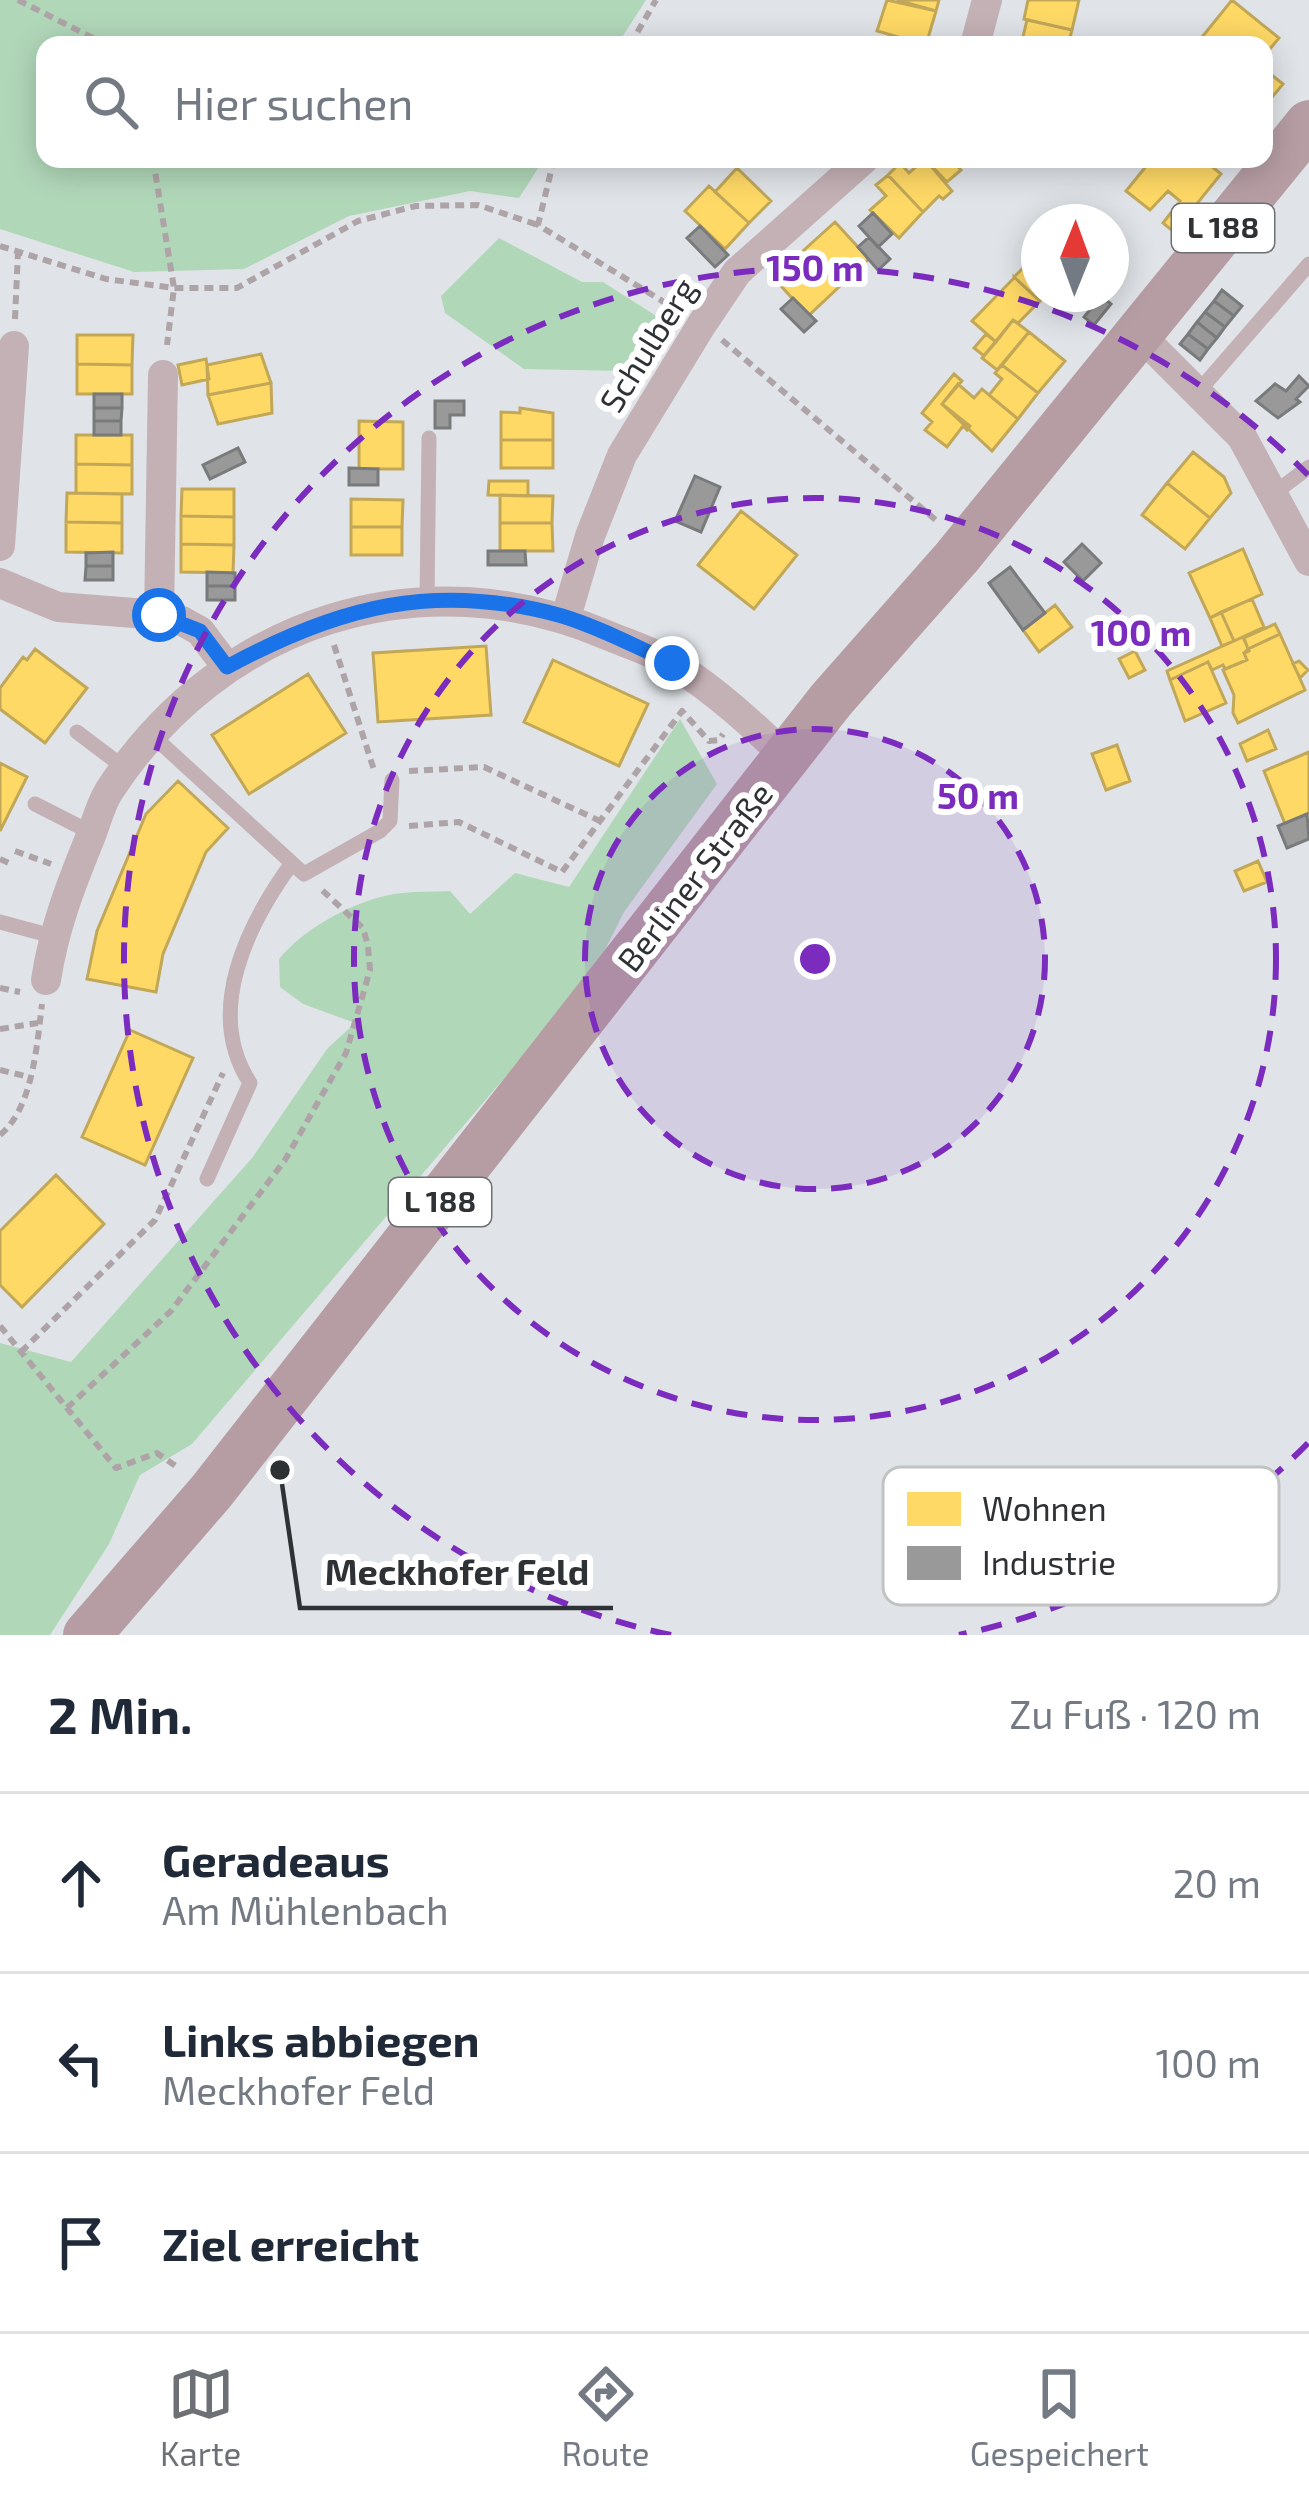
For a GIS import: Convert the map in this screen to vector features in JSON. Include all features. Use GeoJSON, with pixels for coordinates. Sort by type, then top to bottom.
{"type":"FeatureCollection","features":[{"type":"Feature","properties":{"kind":"main road","name":"Berliner Straße"},"geometry":{"type":"LineString","coordinates":[[87,1635],[211,1492],[831,700],[966,545],[1309,124]]}},
{"type":"Feature","properties":{"kind":"street"},"geometry":{"type":"LineString","coordinates":[[977,36],[987,0]]}},
{"type":"Feature","properties":{"kind":"street","name":"Schulberg"},"geometry":{"type":"LineString","coordinates":[[566,617],[590,536],[622,455],[702,324],[737,272],[854,168]]}},
{"type":"Feature","properties":{"kind":"street"},"geometry":{"type":"LineString","coordinates":[[1138,333],[1242,437],[1309,561]]}},
{"type":"Feature","properties":{"kind":"street"},"geometry":{"type":"LineString","coordinates":[[0,546],[14,346]]}},
{"type":"Feature","properties":{"kind":"street"},"geometry":{"type":"LineString","coordinates":[[159,615],[163,375]]}},
{"type":"Feature","properties":{"kind":"street"},"geometry":{"type":"LineString","coordinates":[[0,583],[58,608],[159,615],[200,631],[227,667]]}},
{"type":"Feature","properties":{"kind":"street"},"geometry":{"type":"LineString","coordinates":[[46,980],[52,936],[107,795],[126,770],[171,714],[227,667],[325,619],[428,598],[510,604],[566,617],[672,663],[740,712],[787,758]]}},
{"type":"Feature","properties":{"kind":"lane"},"geometry":{"type":"LineString","coordinates":[[1198,392],[1309,264]]}},
{"type":"Feature","properties":{"kind":"lane"},"geometry":{"type":"LineString","coordinates":[[428,598],[429,438]]}},
{"type":"Feature","properties":{"kind":"lane"},"geometry":{"type":"LineString","coordinates":[[1273,494],[1309,467]]}},
{"type":"Feature","properties":{"kind":"lane"},"geometry":{"type":"LineString","coordinates":[[77,732],[126,770]]}},
{"type":"Feature","properties":{"kind":"lane"},"geometry":{"type":"LineString","coordinates":[[153,736],[298,868]]}},
{"type":"Feature","properties":{"kind":"lane"},"geometry":{"type":"LineString","coordinates":[[207,1179],[250,1083],[236,1061],[227,1020],[245,944],[272,891],[298,868],[380,831],[390,821],[388,775]]}},
{"type":"Feature","properties":{"kind":"lane"},"geometry":{"type":"LineString","coordinates":[[34,804],[92,833]]}},
{"type":"Feature","properties":{"kind":"lane"},"geometry":{"type":"LineString","coordinates":[[0,922],[52,936]]}},
{"type":"Feature","properties":{"kind":"path"},"geometry":{"type":"LineString","coordinates":[[18,0],[88,36]]}},
{"type":"Feature","properties":{"kind":"path"},"geometry":{"type":"LineString","coordinates":[[635,36],[656,0]]}},
{"type":"Feature","properties":{"kind":"path"},"geometry":{"type":"LineString","coordinates":[[154,168],[174,288],[163,375]]}},
{"type":"Feature","properties":{"kind":"path"},"geometry":{"type":"LineString","coordinates":[[538,225],[552,168]]}},
{"type":"Feature","properties":{"kind":"path"},"geometry":{"type":"LineString","coordinates":[[0,246],[106,279],[174,288],[237,288],[358,221],[416,206],[478,205],[538,225],[702,324],[966,545]]}},
{"type":"Feature","properties":{"kind":"path"},"geometry":{"type":"LineString","coordinates":[[14,346],[18,251]]}},
{"type":"Feature","properties":{"kind":"path"},"geometry":{"type":"LineString","coordinates":[[325,619],[388,775],[484,767],[600,821]]}},
{"type":"Feature","properties":{"kind":"path"},"geometry":{"type":"LineString","coordinates":[[390,821],[404,826],[459,822],[562,872],[682,710],[701,735],[714,742],[740,712]]}},
{"type":"Feature","properties":{"kind":"path"},"geometry":{"type":"LineString","coordinates":[[0,859],[9,863]]}},
{"type":"Feature","properties":{"kind":"path"},"geometry":{"type":"LineString","coordinates":[[68,1408],[171,1311],[285,1160],[346,1053],[370,970],[368,946],[363,928],[298,868]]}},
{"type":"Feature","properties":{"kind":"path"},"geometry":{"type":"LineString","coordinates":[[0,1135],[12,1125],[28,1077],[46,980]]}},
{"type":"Feature","properties":{"kind":"path"},"geometry":{"type":"LineString","coordinates":[[0,1029],[40,1023]]}},
{"type":"Feature","properties":{"kind":"path"},"geometry":{"type":"LineString","coordinates":[[21,1352],[155,1220],[224,1071],[236,1061]]}},
{"type":"Feature","properties":{"kind":"path"},"geometry":{"type":"LineString","coordinates":[[0,1070],[28,1077]]}},
{"type":"Feature","properties":{"kind":"path"},"geometry":{"type":"LineString","coordinates":[[0,1118],[12,1125]]}},
{"type":"Feature","properties":{"kind":"path"},"geometry":{"type":"LineString","coordinates":[[0,1326],[116,1468],[157,1453],[211,1492]]}},
{"type":"Feature","properties":{"kind":"green space"},"geometry":{"type":"Polygon","coordinates":[[[0,0],[646,0],[623,36],[36,36],[36,168],[538,168],[519,198],[470,191],[349,216],[244,269],[134,272],[0,229],[0,0]]]}},
{"type":"Feature","properties":{"kind":"green space"},"geometry":{"type":"Polygon","coordinates":[[[499,238],[582,282],[603,282],[661,319],[622,371],[524,369],[445,313],[441,296],[499,238]]]}},
{"type":"Feature","properties":{"kind":"green space"},"geometry":{"type":"Polygon","coordinates":[[[680,719],[717,784],[624,912],[593,974],[192,1444],[140,1475],[109,1544],[50,1635],[0,1635],[0,1343],[71,1362],[252,1158],[327,1049],[355,1023],[303,1004],[280,987],[279,959],[318,925],[351,907],[386,896],[450,891],[470,914],[515,873],[569,887],[680,719]]]}},
{"type":"Feature","properties":{"kind":"building: Wohnen"},"geometry":{"type":"Polygon","coordinates":[[[887,0],[936,11],[929,36],[877,31],[887,0]]]}},
{"type":"Feature","properties":{"kind":"building: Wohnen"},"geometry":{"type":"Polygon","coordinates":[[[897,0],[939,0],[936,11],[897,0]]]}},
{"type":"Feature","properties":{"kind":"building: Wohnen"},"geometry":{"type":"Polygon","coordinates":[[[1028,0],[1079,0],[1072,30],[1024,19],[1028,0]]]}},
{"type":"Feature","properties":{"kind":"building: Wohnen"},"geometry":{"type":"Polygon","coordinates":[[[1232,0],[1279,38],[1273,45],[1273,36],[1203,36],[1232,0]]]}},
{"type":"Feature","properties":{"kind":"building: Wohnen"},"geometry":{"type":"Polygon","coordinates":[[[1027,20],[1072,30],[1070,36],[1023,36],[1027,20]]]}},
{"type":"Feature","properties":{"kind":"building: Wohnen"},"geometry":{"type":"Polygon","coordinates":[[[1273,76],[1283,84],[1273,96],[1273,76]]]}},
{"type":"Feature","properties":{"kind":"building: Wohnen"},"geometry":{"type":"Polygon","coordinates":[[[737,168],[771,201],[749,223],[715,192],[737,168]]]}},
{"type":"Feature","properties":{"kind":"building: Wohnen"},"geometry":{"type":"Polygon","coordinates":[[[895,168],[909,173],[915,168],[933,168],[952,191],[923,212],[888,175],[895,168]]]}},
{"type":"Feature","properties":{"kind":"building: Wohnen"},"geometry":{"type":"Polygon","coordinates":[[[934,168],[959,168],[947,182],[934,168]]]}},
{"type":"Feature","properties":{"kind":"building: Wohnen"},"geometry":{"type":"Polygon","coordinates":[[[1145,168],[1214,168],[1221,174],[1174,232],[1163,223],[1180,201],[1168,191],[1150,210],[1126,191],[1145,168]]]}},
{"type":"Feature","properties":{"kind":"building: Wohnen"},"geometry":{"type":"Polygon","coordinates":[[[888,175],[923,212],[899,238],[870,210],[886,196],[876,185],[888,175]]]}},
{"type":"Feature","properties":{"kind":"building: Wohnen"},"geometry":{"type":"Polygon","coordinates":[[[709,186],[749,223],[725,249],[685,211],[709,186]]]}},
{"type":"Feature","properties":{"kind":"building: Wohnen"},"geometry":{"type":"Polygon","coordinates":[[[835,222],[869,259],[839,287],[804,250],[835,222]]]}},
{"type":"Feature","properties":{"kind":"building: Wohnen"},"geometry":{"type":"Polygon","coordinates":[[[804,250],[839,287],[808,316],[774,278],[804,250]]]}},
{"type":"Feature","properties":{"kind":"building: Wohnen"},"geometry":{"type":"Polygon","coordinates":[[[1014,277],[1021,283],[1021,312],[1029,312],[1018,323],[1013,320],[996,342],[972,321],[1014,277]]]}},
{"type":"Feature","properties":{"kind":"building: Wohnen"},"geometry":{"type":"Polygon","coordinates":[[[1013,320],[1029,332],[997,370],[982,358],[1013,320]]]}},
{"type":"Feature","properties":{"kind":"building: Wohnen"},"geometry":{"type":"Polygon","coordinates":[[[1029,332],[1065,361],[1038,393],[1002,365],[1029,332]]]}},
{"type":"Feature","properties":{"kind":"building: Wohnen"},"geometry":{"type":"Polygon","coordinates":[[[986,334],[996,342],[984,356],[974,348],[986,334]]]}},
{"type":"Feature","properties":{"kind":"building: Wohnen"},"geometry":{"type":"Polygon","coordinates":[[[77,335],[133,335],[132,365],[77,364],[77,335]]]}},
{"type":"Feature","properties":{"kind":"building: Wohnen"},"geometry":{"type":"Polygon","coordinates":[[[261,354],[271,383],[208,395],[207,365],[261,354]]]}},
{"type":"Feature","properties":{"kind":"building: Wohnen"},"geometry":{"type":"Polygon","coordinates":[[[206,359],[209,379],[182,385],[178,365],[206,359]]]}},
{"type":"Feature","properties":{"kind":"building: Wohnen"},"geometry":{"type":"Polygon","coordinates":[[[77,364],[132,365],[132,394],[77,394],[77,364]]]}},
{"type":"Feature","properties":{"kind":"building: Wohnen"},"geometry":{"type":"Polygon","coordinates":[[[1002,365],[1038,393],[1018,419],[989,395],[1002,379],[995,373],[1002,365]]]}},
{"type":"Feature","properties":{"kind":"building: Wohnen"},"geometry":{"type":"Polygon","coordinates":[[[954,374],[962,381],[942,404],[970,426],[967,430],[963,426],[947,447],[925,430],[932,422],[922,413],[954,374]]]}},
{"type":"Feature","properties":{"kind":"building: Wohnen"},"geometry":{"type":"Polygon","coordinates":[[[271,383],[272,413],[218,424],[208,395],[271,383]]]}},
{"type":"Feature","properties":{"kind":"building: Wohnen"},"geometry":{"type":"Polygon","coordinates":[[[958,384],[974,398],[982,389],[1018,419],[992,451],[942,404],[958,384]]]}},
{"type":"Feature","properties":{"kind":"building: Wohnen"},"geometry":{"type":"Polygon","coordinates":[[[520,408],[553,413],[553,440],[501,440],[501,412],[520,413],[520,408]]]}},
{"type":"Feature","properties":{"kind":"building: Wohnen"},"geometry":{"type":"Polygon","coordinates":[[[359,421],[403,422],[403,469],[359,469],[359,421]]]}},
{"type":"Feature","properties":{"kind":"building: Wohnen"},"geometry":{"type":"Polygon","coordinates":[[[76,435],[132,435],[132,465],[76,464],[76,435]]]}},
{"type":"Feature","properties":{"kind":"building: Wohnen"},"geometry":{"type":"Polygon","coordinates":[[[501,440],[553,440],[553,468],[501,468],[501,440]]]}},
{"type":"Feature","properties":{"kind":"building: Wohnen"},"geometry":{"type":"Polygon","coordinates":[[[1193,452],[1224,477],[1231,493],[1210,518],[1167,483],[1193,452]]]}},
{"type":"Feature","properties":{"kind":"building: Wohnen"},"geometry":{"type":"Polygon","coordinates":[[[76,464],[132,465],[132,494],[76,493],[76,464]]]}},
{"type":"Feature","properties":{"kind":"building: Wohnen"},"geometry":{"type":"Polygon","coordinates":[[[489,481],[528,481],[528,496],[488,495],[489,481]]]}},
{"type":"Feature","properties":{"kind":"building: Wohnen"},"geometry":{"type":"Polygon","coordinates":[[[1167,483],[1210,518],[1185,549],[1142,515],[1167,483]]]}},
{"type":"Feature","properties":{"kind":"building: Wohnen"},"geometry":{"type":"Polygon","coordinates":[[[182,489],[234,489],[234,517],[181,516],[182,489]]]}},
{"type":"Feature","properties":{"kind":"building: Wohnen"},"geometry":{"type":"Polygon","coordinates":[[[67,493],[122,494],[122,523],[66,522],[67,493]]]}},
{"type":"Feature","properties":{"kind":"building: Wohnen"},"geometry":{"type":"Polygon","coordinates":[[[500,495],[553,496],[552,523],[500,523],[500,495]]]}},
{"type":"Feature","properties":{"kind":"building: Wohnen"},"geometry":{"type":"Polygon","coordinates":[[[351,499],[403,500],[402,527],[351,527],[351,499]]]}},
{"type":"Feature","properties":{"kind":"building: Wohnen"},"geometry":{"type":"Polygon","coordinates":[[[741,511],[797,555],[754,609],[698,565],[741,511]]]}},
{"type":"Feature","properties":{"kind":"building: Wohnen"},"geometry":{"type":"Polygon","coordinates":[[[181,516],[234,517],[234,545],[181,544],[181,516]]]}},
{"type":"Feature","properties":{"kind":"building: Wohnen"},"geometry":{"type":"Polygon","coordinates":[[[66,522],[122,523],[122,553],[66,552],[66,522]]]}},
{"type":"Feature","properties":{"kind":"building: Wohnen"},"geometry":{"type":"Polygon","coordinates":[[[500,523],[552,523],[553,551],[500,551],[500,523]]]}},
{"type":"Feature","properties":{"kind":"building: Wohnen"},"geometry":{"type":"Polygon","coordinates":[[[351,527],[402,527],[402,555],[351,555],[351,527]]]}},
{"type":"Feature","properties":{"kind":"building: Wohnen"},"geometry":{"type":"Polygon","coordinates":[[[181,544],[234,545],[233,573],[181,572],[181,544]]]}},
{"type":"Feature","properties":{"kind":"building: Wohnen"},"geometry":{"type":"Polygon","coordinates":[[[1243,549],[1262,594],[1210,618],[1189,573],[1243,549]]]}},
{"type":"Feature","properties":{"kind":"building: Wohnen"},"geometry":{"type":"Polygon","coordinates":[[[1252,599],[1264,627],[1234,641],[1221,612],[1252,599]]]}},
{"type":"Feature","properties":{"kind":"building: Wohnen"},"geometry":{"type":"Polygon","coordinates":[[[1055,605],[1072,627],[1039,652],[1023,630],[1055,605]]]}},
{"type":"Feature","properties":{"kind":"building: Wohnen"},"geometry":{"type":"Polygon","coordinates":[[[1221,612],[1234,641],[1222,646],[1210,618],[1221,612]]]}},
{"type":"Feature","properties":{"kind":"building: Wohnen"},"geometry":{"type":"Polygon","coordinates":[[[1275,624],[1280,634],[1248,649],[1244,638],[1275,624]]]}},
{"type":"Feature","properties":{"kind":"building: Wohnen"},"geometry":{"type":"Polygon","coordinates":[[[1280,634],[1305,690],[1238,723],[1234,695],[1223,670],[1247,660],[1244,653],[1248,649],[1280,634]]]}},
{"type":"Feature","properties":{"kind":"building: Wohnen"},"geometry":{"type":"Polygon","coordinates":[[[1243,637],[1247,660],[1212,670],[1208,662],[1170,680],[1167,671],[1243,637]]]}},
{"type":"Feature","properties":{"kind":"building: Wohnen"},"geometry":{"type":"Polygon","coordinates":[[[486,646],[491,715],[378,722],[373,653],[486,646]]]}},
{"type":"Feature","properties":{"kind":"building: Wohnen"},"geometry":{"type":"Polygon","coordinates":[[[35,649],[87,688],[45,743],[0,709],[0,688],[35,649]]]}},
{"type":"Feature","properties":{"kind":"building: Wohnen"},"geometry":{"type":"Polygon","coordinates":[[[1135,651],[1145,670],[1129,678],[1119,659],[1135,651]]]}},
{"type":"Feature","properties":{"kind":"building: Wohnen"},"geometry":{"type":"Polygon","coordinates":[[[553,660],[648,704],[619,766],[524,722],[553,660]]]}},
{"type":"Feature","properties":{"kind":"building: Wohnen"},"geometry":{"type":"Polygon","coordinates":[[[1299,661],[1308,670],[1300,678],[1293,664],[1299,661]]]}},
{"type":"Feature","properties":{"kind":"building: Wohnen"},"geometry":{"type":"Polygon","coordinates":[[[1208,662],[1226,703],[1185,721],[1170,680],[1208,662]]]}},
{"type":"Feature","properties":{"kind":"building: Wohnen"},"geometry":{"type":"Polygon","coordinates":[[[308,674],[346,733],[249,794],[212,735],[308,674]]]}},
{"type":"Feature","properties":{"kind":"building: Wohnen"},"geometry":{"type":"Polygon","coordinates":[[[1268,730],[1276,749],[1247,761],[1240,744],[1268,730]]]}},
{"type":"Feature","properties":{"kind":"building: Wohnen"},"geometry":{"type":"Polygon","coordinates":[[[1117,745],[1130,781],[1106,790],[1092,754],[1117,745]]]}},
{"type":"Feature","properties":{"kind":"building: Wohnen"},"geometry":{"type":"Polygon","coordinates":[[[1309,752],[1309,813],[1285,824],[1264,771],[1309,752]]]}},
{"type":"Feature","properties":{"kind":"building: Wohnen"},"geometry":{"type":"Polygon","coordinates":[[[0,763],[27,777],[0,831],[0,763]]]}},
{"type":"Feature","properties":{"kind":"building: Wohnen"},"geometry":{"type":"Polygon","coordinates":[[[178,781],[228,828],[206,852],[163,954],[156,992],[87,979],[97,931],[146,814],[178,781]]]}},
{"type":"Feature","properties":{"kind":"building: Wohnen"},"geometry":{"type":"Polygon","coordinates":[[[1258,861],[1267,882],[1244,891],[1235,871],[1258,861]]]}},
{"type":"Feature","properties":{"kind":"building: Wohnen"},"geometry":{"type":"Polygon","coordinates":[[[130,1030],[193,1058],[145,1165],[82,1137],[130,1030]]]}},
{"type":"Feature","properties":{"kind":"building: Wohnen"},"geometry":{"type":"Polygon","coordinates":[[[56,1175],[104,1224],[22,1307],[0,1285],[0,1231],[56,1175]]]}},
{"type":"Feature","properties":{"kind":"building: Industrie"},"geometry":{"type":"Polygon","coordinates":[[[873,213],[892,234],[878,247],[859,226],[873,213]]]}},
{"type":"Feature","properties":{"kind":"building: Industrie"},"geometry":{"type":"Polygon","coordinates":[[[700,226],[728,255],[715,267],[687,238],[700,226]]]}},
{"type":"Feature","properties":{"kind":"building: Industrie"},"geometry":{"type":"Polygon","coordinates":[[[869,237],[890,259],[878,270],[858,247],[869,237]]]}},
{"type":"Feature","properties":{"kind":"building: Industrie"},"geometry":{"type":"Polygon","coordinates":[[[1222,290],[1242,306],[1234,316],[1214,301],[1222,290]]]}},
{"type":"Feature","properties":{"kind":"building: Industrie"},"geometry":{"type":"Polygon","coordinates":[[[793,298],[816,321],[804,332],[781,309],[793,298]]]}},
{"type":"Feature","properties":{"kind":"building: Industrie"},"geometry":{"type":"Polygon","coordinates":[[[1214,301],[1234,316],[1225,327],[1205,312],[1214,301]]]}},
{"type":"Feature","properties":{"kind":"building: Industrie"},"geometry":{"type":"Polygon","coordinates":[[[1088,312],[1105,312],[1094,325],[1084,317],[1088,312]]]}},
{"type":"Feature","properties":{"kind":"building: Industrie"},"geometry":{"type":"Polygon","coordinates":[[[1205,312],[1225,327],[1217,338],[1197,322],[1205,312]]]}},
{"type":"Feature","properties":{"kind":"building: Industrie"},"geometry":{"type":"Polygon","coordinates":[[[1197,322],[1217,338],[1208,349],[1188,334],[1197,322]]]}},
{"type":"Feature","properties":{"kind":"building: Industrie"},"geometry":{"type":"Polygon","coordinates":[[[1188,334],[1208,349],[1200,360],[1180,344],[1188,334]]]}},
{"type":"Feature","properties":{"kind":"building: Industrie"},"geometry":{"type":"Polygon","coordinates":[[[1299,376],[1309,386],[1296,399],[1300,402],[1278,418],[1256,401],[1275,384],[1286,391],[1299,376]]]}},
{"type":"Feature","properties":{"kind":"building: Industrie"},"geometry":{"type":"Polygon","coordinates":[[[94,394],[122,394],[122,408],[94,408],[94,394]]]}},
{"type":"Feature","properties":{"kind":"building: Industrie"},"geometry":{"type":"Polygon","coordinates":[[[435,401],[464,401],[464,415],[450,415],[450,428],[435,428],[435,401]]]}},
{"type":"Feature","properties":{"kind":"building: Industrie"},"geometry":{"type":"Polygon","coordinates":[[[94,408],[122,408],[121,421],[94,421],[94,408]]]}},
{"type":"Feature","properties":{"kind":"building: Industrie"},"geometry":{"type":"Polygon","coordinates":[[[94,421],[121,421],[121,435],[94,435],[94,421]]]}},
{"type":"Feature","properties":{"kind":"building: Industrie"},"geometry":{"type":"Polygon","coordinates":[[[238,448],[245,462],[210,479],[203,465],[238,448]]]}},
{"type":"Feature","properties":{"kind":"building: Industrie"},"geometry":{"type":"Polygon","coordinates":[[[349,468],[378,469],[378,485],[349,485],[349,468]]]}},
{"type":"Feature","properties":{"kind":"building: Industrie"},"geometry":{"type":"Polygon","coordinates":[[[695,476],[720,487],[701,532],[675,521],[695,476]]]}},
{"type":"Feature","properties":{"kind":"building: Industrie"},"geometry":{"type":"Polygon","coordinates":[[[1082,544],[1101,563],[1083,581],[1064,562],[1082,544]]]}},
{"type":"Feature","properties":{"kind":"building: Industrie"},"geometry":{"type":"Polygon","coordinates":[[[488,551],[525,551],[526,565],[488,565],[488,551]]]}},
{"type":"Feature","properties":{"kind":"building: Industrie"},"geometry":{"type":"Polygon","coordinates":[[[113,552],[113,566],[86,566],[86,553],[113,552]]]}},
{"type":"Feature","properties":{"kind":"building: Industrie"},"geometry":{"type":"Polygon","coordinates":[[[86,566],[113,566],[113,580],[85,580],[86,566]]]}},
{"type":"Feature","properties":{"kind":"building: Industrie"},"geometry":{"type":"Polygon","coordinates":[[[1010,567],[1045,613],[1023,630],[989,583],[1010,567]]]}},
{"type":"Feature","properties":{"kind":"building: Industrie"},"geometry":{"type":"Polygon","coordinates":[[[207,572],[235,573],[235,586],[207,586],[207,572]]]}},
{"type":"Feature","properties":{"kind":"building: Industrie"},"geometry":{"type":"Polygon","coordinates":[[[207,586],[235,586],[235,600],[207,600],[207,586]]]}},
{"type":"Feature","properties":{"kind":"building: Industrie"},"geometry":{"type":"Polygon","coordinates":[[[1307,814],[1309,839],[1287,848],[1278,826],[1307,814]]]}},
{"type":"Feature","properties":{"kind":"place","name":"Meckhofer Feld"},"geometry":{"type":"Point","coordinates":[280,1470]}},
{"type":"Feature","properties":{"kind":"route"},"geometry":{"type":"LineString","coordinates":[[159,615],[200,631],[227,667],[325,619],[428,598],[510,604],[566,617],[672,663]]}}]}
